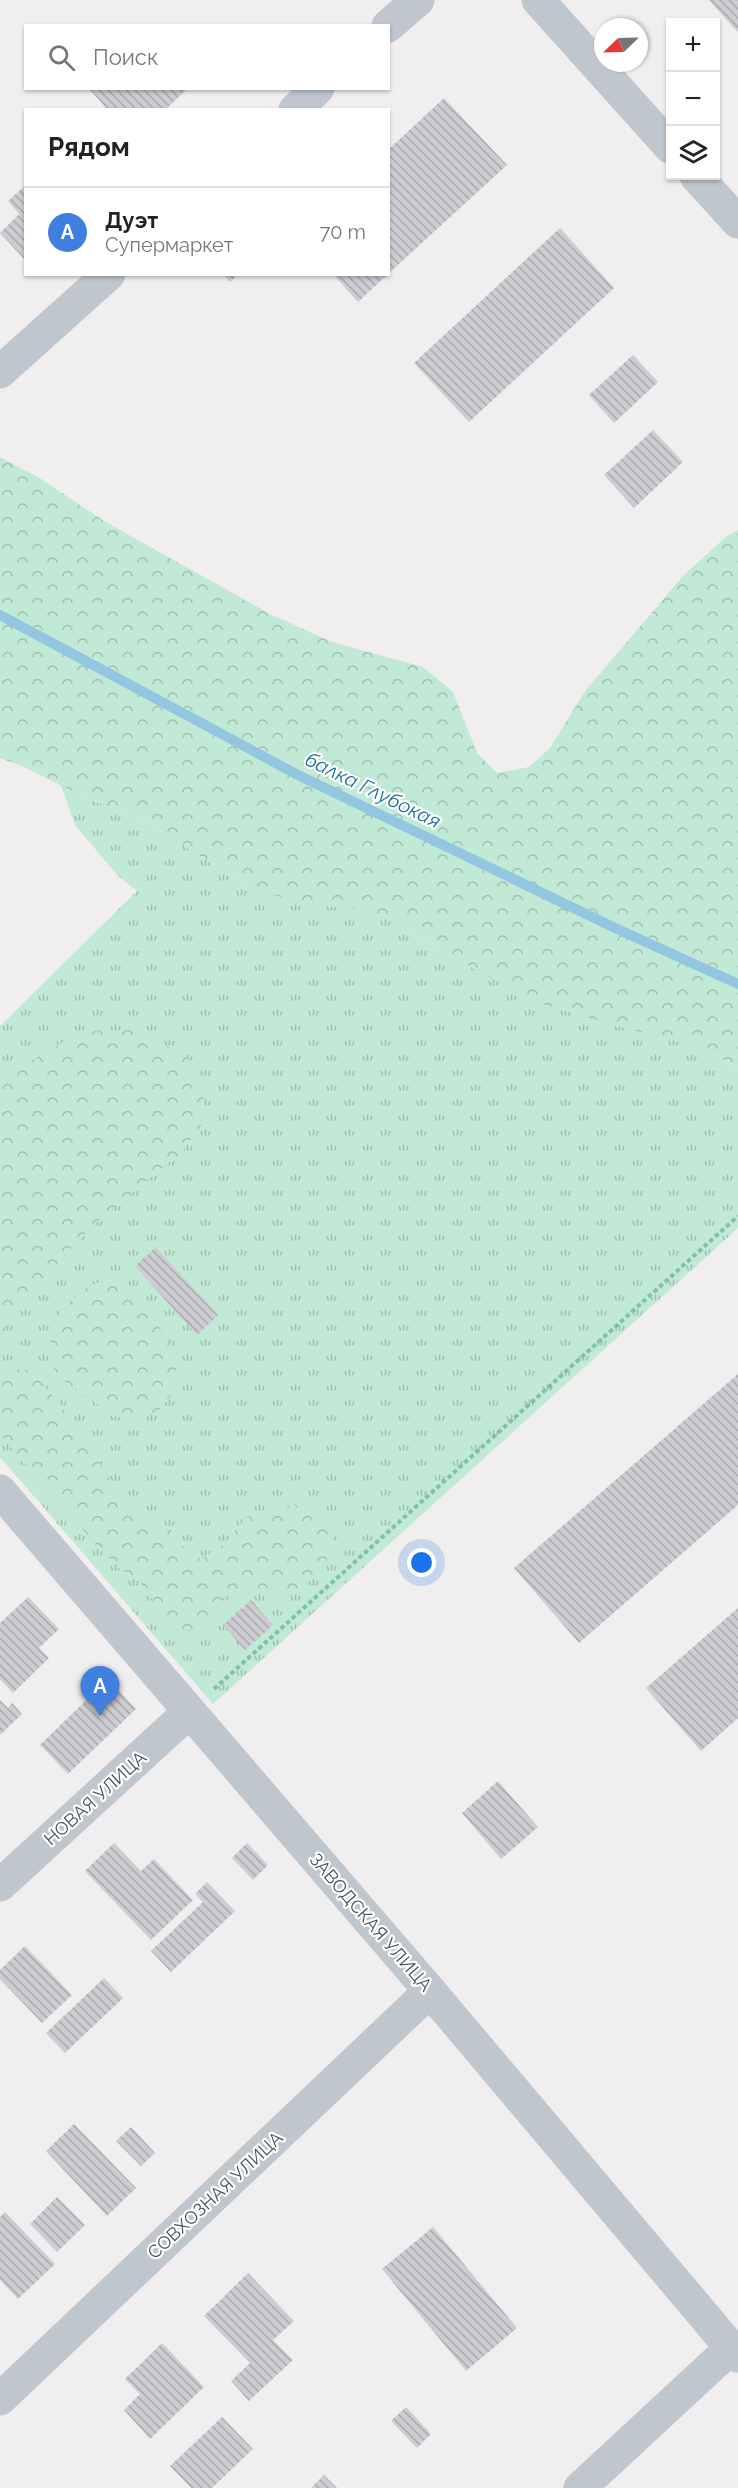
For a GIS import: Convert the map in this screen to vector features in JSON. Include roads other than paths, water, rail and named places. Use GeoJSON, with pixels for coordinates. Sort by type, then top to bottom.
{"type":"FeatureCollection","features":[{"type":"Feature","properties":{"kind":"street"},"geometry":{"type":"LineString","coordinates":[[390,24],[418,0]]}},
{"type":"Feature","properties":{"kind":"street"},"geometry":{"type":"LineString","coordinates":[[538,0],[666,143]]}},
{"type":"Feature","properties":{"kind":"street"},"geometry":{"type":"LineString","coordinates":[[297,108],[316,90]]}},
{"type":"Feature","properties":{"kind":"street"},"geometry":{"type":"LineString","coordinates":[[700,180],[738,222]]}},
{"type":"Feature","properties":{"kind":"street"},"geometry":{"type":"LineString","coordinates":[[0,372],[107,276]]}},
{"type":"Feature","properties":{"kind":"street","name":"ЗАВОДСКАЯ УЛИЦА"},"geometry":{"type":"LineString","coordinates":[[0,1491],[430,1991],[734,2352]]}},
{"type":"Feature","properties":{"kind":"street","name":"НОВАЯ УЛИЦА"},"geometry":{"type":"LineString","coordinates":[[0,1885],[189,1712]]}},
{"type":"Feature","properties":{"kind":"street","name":"СОВХОЗНАЯ УЛИЦА"},"geometry":{"type":"LineString","coordinates":[[0,2399],[430,1991]]}},
{"type":"Feature","properties":{"kind":"street"},"geometry":{"type":"LineString","coordinates":[[580,2488],[734,2352]]}},
{"type":"Feature","properties":{"kind":"waterway","name":"балка Глубокая"},"geometry":{"type":"LineString","coordinates":[[0,615],[298,775],[613,927],[738,984]]}},
{"type":"Feature","properties":{"kind":"place","name":"Дуэт"},"geometry":{"type":"Point","coordinates":[100,1716]}}]}
